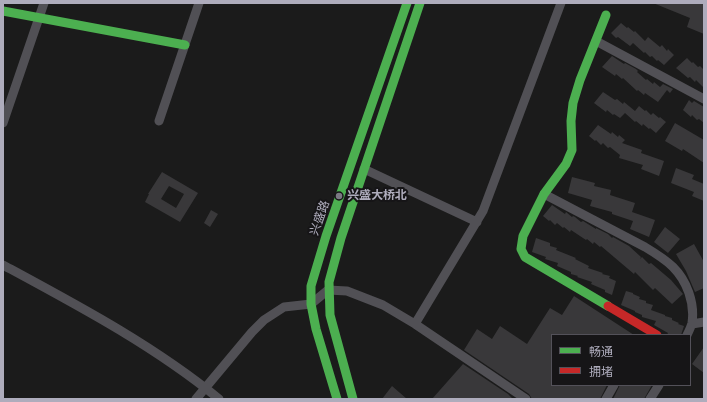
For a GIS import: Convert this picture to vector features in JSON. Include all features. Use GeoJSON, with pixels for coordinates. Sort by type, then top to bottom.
{"type":"FeatureCollection","features":[{"type":"Feature","properties":{"kind":"street"},"geometry":{"type":"LineString","coordinates":[[3,123],[44,3]]}},
{"type":"Feature","properties":{"kind":"street"},"geometry":{"type":"LineString","coordinates":[[159,121],[199,3]]}},
{"type":"Feature","properties":{"kind":"street","name":"兴盛路"},"geometry":{"type":"LineString","coordinates":[[337,399],[316,329],[311,304],[311,286],[407,3]]}},
{"type":"Feature","properties":{"kind":"street"},"geometry":{"type":"LineString","coordinates":[[353,399],[330,315],[328,290],[330,274],[420,3]]}},
{"type":"Feature","properties":{"kind":"street"},"geometry":{"type":"LineString","coordinates":[[415,324],[477,222],[561,3]]}},
{"type":"Feature","properties":{"kind":"street"},"geometry":{"type":"LineString","coordinates":[[3,11],[185,45]]}},
{"type":"Feature","properties":{"kind":"street"},"geometry":{"type":"LineString","coordinates":[[606,15],[580,80],[573,103],[571,121],[572,150],[566,164],[544,194],[523,236],[521,249],[525,257],[644,332]]}},
{"type":"Feature","properties":{"kind":"street"},"geometry":{"type":"LineString","coordinates":[[596,41],[704,99]]}},
{"type":"Feature","properties":{"kind":"street"},"geometry":{"type":"LineString","coordinates":[[364,170],[477,222]]}},
{"type":"Feature","properties":{"kind":"street"},"geometry":{"type":"LineString","coordinates":[[544,194],[661,256],[673,267],[686,284],[691,297],[692,324],[688,334]]}},
{"type":"Feature","properties":{"kind":"street"},"geometry":{"type":"LineString","coordinates":[[3,264],[133,338],[219,399]]}},
{"type":"Feature","properties":{"kind":"street"},"geometry":{"type":"LineString","coordinates":[[196,399],[252,332],[264,320],[284,307],[311,304],[328,290],[347,291],[383,305],[415,324],[526,399]]}},
{"type":"Feature","properties":{"kind":"street"},"geometry":{"type":"LineString","coordinates":[[692,324],[704,322]]}},
{"type":"Feature","properties":{"kind":"street"},"geometry":{"type":"LineString","coordinates":[[606,399],[613,386]]}},
{"type":"Feature","properties":{"kind":"street"},"geometry":{"type":"LineString","coordinates":[[650,399],[658,386]]}},
{"type":"Feature","properties":{"kind":"building"},"geometry":{"type":"Polygon","coordinates":[[[653,3],[704,3],[704,34],[687,27],[690,18],[653,3]]]}},
{"type":"Feature","properties":{"kind":"building"},"geometry":{"type":"Polygon","coordinates":[[[621,23],[634,32],[635,31],[645,41],[648,37],[660,47],[662,45],[667,51],[668,49],[674,55],[664,65],[652,56],[650,57],[645,52],[644,53],[633,43],[630,46],[618,37],[616,38],[611,33],[621,23]]]}},
{"type":"Feature","properties":{"kind":"building"},"geometry":{"type":"Polygon","coordinates":[[[612,56],[624,64],[625,63],[636,69],[638,71],[637,72],[646,80],[647,79],[653,84],[654,82],[660,87],[663,84],[673,89],[670,93],[667,90],[658,102],[645,93],[644,95],[638,90],[637,91],[623,78],[622,79],[616,74],[615,76],[602,67],[612,56]]]}},
{"type":"Feature","properties":{"kind":"building"},"geometry":{"type":"Polygon","coordinates":[[[687,58],[692,63],[693,62],[698,67],[700,66],[704,70],[704,88],[696,80],[695,82],[690,77],[688,78],[676,68],[687,58]]]}},
{"type":"Feature","properties":{"kind":"building"},"geometry":{"type":"Polygon","coordinates":[[[603,92],[615,100],[617,99],[623,104],[624,102],[635,111],[639,106],[651,115],[653,113],[666,122],[656,133],[643,124],[642,126],[636,121],[635,122],[625,113],[620,118],[607,110],[606,112],[594,103],[603,92]]]}},
{"type":"Feature","properties":{"kind":"building"},"geometry":{"type":"Polygon","coordinates":[[[689,100],[692,103],[694,101],[704,107],[704,123],[699,119],[697,120],[692,115],[691,117],[683,110],[689,100]]]}},
{"type":"Feature","properties":{"kind":"building"},"geometry":{"type":"Polygon","coordinates":[[[675,123],[704,140],[704,163],[683,149],[682,151],[665,141],[675,123]]]}},
{"type":"Feature","properties":{"kind":"building"},"geometry":{"type":"Polygon","coordinates":[[[598,125],[611,134],[612,132],[618,137],[619,135],[625,140],[622,143],[642,150],[641,153],[664,161],[659,176],[641,169],[643,165],[619,158],[620,155],[610,147],[608,148],[603,143],[601,145],[589,136],[598,125]]]}},
{"type":"Feature","properties":{"kind":"building"},"geometry":{"type":"Polygon","coordinates":[[[676,168],[694,175],[692,179],[704,184],[704,201],[692,196],[694,192],[671,183],[676,168]]]}},
{"type":"Feature","properties":{"kind":"building"},"geometry":{"type":"Polygon","coordinates":[[[162,172],[198,193],[180,222],[145,202],[148,194],[162,172]],[[169,186],[161,199],[176,208],[184,194],[169,186]]]}},
{"type":"Feature","properties":{"kind":"building"},"geometry":{"type":"Polygon","coordinates":[[[572,177],[595,183],[594,186],[611,190],[610,195],[635,203],[632,212],[655,220],[649,237],[630,229],[633,221],[612,214],[612,212],[590,206],[592,200],[568,193],[572,177]]]}},
{"type":"Feature","properties":{"kind":"building"},"geometry":{"type":"Polygon","coordinates":[[[552,205],[565,214],[566,212],[581,222],[583,221],[629,246],[641,257],[640,259],[642,257],[649,264],[651,263],[671,280],[683,294],[672,304],[655,288],[653,290],[635,272],[634,274],[601,246],[600,247],[594,242],[593,244],[571,230],[570,232],[557,223],[555,225],[550,220],[549,221],[543,216],[552,205]]]}},
{"type":"Feature","properties":{"kind":"building"},"geometry":{"type":"Polygon","coordinates":[[[211,210],[218,214],[210,227],[204,223],[211,210]]]}},
{"type":"Feature","properties":{"kind":"building"},"geometry":{"type":"Polygon","coordinates":[[[665,227],[680,239],[668,253],[654,242],[665,227]]]}},
{"type":"Feature","properties":{"kind":"building"},"geometry":{"type":"Polygon","coordinates":[[[536,238],[550,243],[550,246],[557,248],[556,250],[576,258],[575,259],[589,266],[588,268],[610,276],[609,278],[616,281],[612,295],[591,284],[592,282],[577,277],[578,276],[571,274],[571,272],[557,266],[558,263],[545,259],[546,257],[532,252],[536,238]]]}},
{"type":"Feature","properties":{"kind":"building"},"geometry":{"type":"Polygon","coordinates":[[[694,244],[704,262],[704,288],[695,292],[686,271],[676,254],[694,244]]]}},
{"type":"Feature","properties":{"kind":"building"},"geometry":{"type":"Polygon","coordinates":[[[626,291],[633,293],[640,297],[639,299],[653,305],[651,310],[672,318],[672,320],[679,323],[678,324],[684,326],[681,334],[668,334],[654,325],[656,321],[642,317],[642,315],[635,311],[621,305],[626,291]]]}},
{"type":"Feature","properties":{"kind":"building"},"geometry":{"type":"Polygon","coordinates":[[[574,296],[632,334],[551,334],[551,386],[606,386],[600,399],[532,399],[529,394],[464,350],[477,329],[492,339],[500,326],[527,344],[550,308],[562,315],[574,296]]]}},
{"type":"Feature","properties":{"kind":"building"},"geometry":{"type":"Polygon","coordinates":[[[704,347],[704,373],[692,364],[704,347]]]}},
{"type":"Feature","properties":{"kind":"building"},"geometry":{"type":"Polygon","coordinates":[[[463,364],[508,394],[513,399],[432,399],[463,364]]]}},
{"type":"Feature","properties":{"kind":"building"},"geometry":{"type":"Polygon","coordinates":[[[392,386],[407,399],[382,399],[392,386]]]}},
{"type":"Feature","properties":{"kind":"building"},"geometry":{"type":"Polygon","coordinates":[[[620,386],[651,386],[644,399],[613,399],[620,386]]]}},
{"type":"Feature","properties":{"kind":"traffic: fast"},"geometry":{"type":"LineString","coordinates":[[337,399],[316,329],[311,304],[311,286],[326,236],[407,3]]}},
{"type":"Feature","properties":{"kind":"traffic: fast"},"geometry":{"type":"LineString","coordinates":[[353,399],[330,315],[329,282],[341,238],[420,3]]}},
{"type":"Feature","properties":{"kind":"traffic: fast"},"geometry":{"type":"LineString","coordinates":[[3,11],[185,45]]}},
{"type":"Feature","properties":{"kind":"traffic: fast"},"geometry":{"type":"LineString","coordinates":[[606,15],[580,80],[573,103],[571,121],[572,150],[566,164],[544,194],[523,236],[521,249],[525,257],[608,306]]}},
{"type":"Feature","properties":{"kind":"traffic: jam"},"geometry":{"type":"LineString","coordinates":[[608,306],[655,334]]}},
{"type":"Feature","properties":{"kind":"place","name":"兴盛大桥北"},"geometry":{"type":"Point","coordinates":[339,196]}}]}
